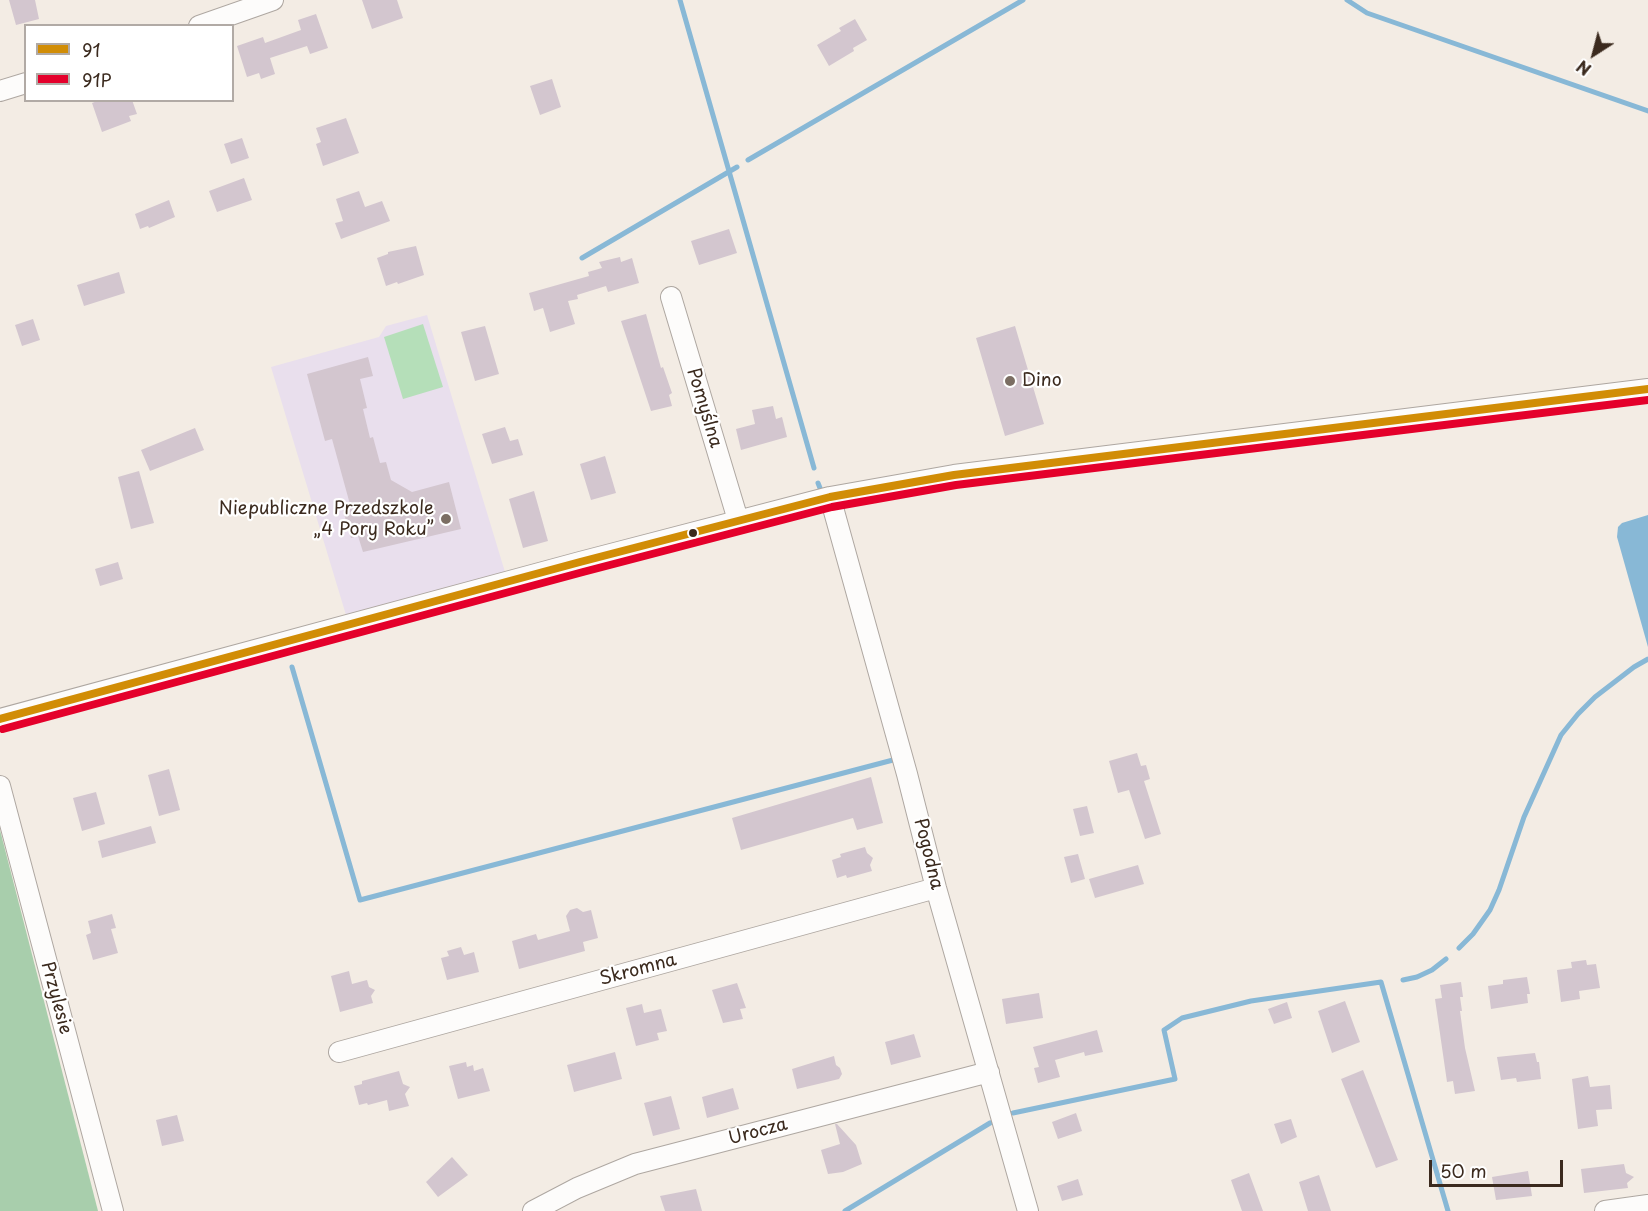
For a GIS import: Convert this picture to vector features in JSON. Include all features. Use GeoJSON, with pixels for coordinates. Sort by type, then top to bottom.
{"type":"FeatureCollection","features":[{"type":"Feature","properties":{"kind":"street"},"geometry":{"type":"LineString","coordinates":[[205,24],[273,0]]}},
{"type":"Feature","properties":{"kind":"street"},"geometry":{"type":"LineString","coordinates":[[0,91],[24,84]]}},
{"type":"Feature","properties":{"kind":"street","name":"Pomyślna"},"geometry":{"type":"LineString","coordinates":[[671,297],[738,520]]}},
{"type":"Feature","properties":{"kind":"street"},"geometry":{"type":"LineString","coordinates":[[0,719],[830,497],[954,475],[1648,388]]}},
{"type":"Feature","properties":{"kind":"street","name":"Pogodna"},"geometry":{"type":"LineString","coordinates":[[830,497],[908,774],[936,888],[1028,1211]]}},
{"type":"Feature","properties":{"kind":"street","name":"Przylesie"},"geometry":{"type":"LineString","coordinates":[[0,786],[113,1211]]}},
{"type":"Feature","properties":{"kind":"street","name":"Skromna"},"geometry":{"type":"LineString","coordinates":[[339,1052],[936,888]]}},
{"type":"Feature","properties":{"kind":"street","name":"Urocza"},"geometry":{"type":"LineString","coordinates":[[533,1211],[577,1188],[635,1164],[989,1072]]}},
{"type":"Feature","properties":{"kind":"street"},"geometry":{"type":"LineString","coordinates":[[1605,1211],[1648,1205]]}},
{"type":"Feature","properties":{"kind":"shaded area"},"geometry":{"type":"Polygon","coordinates":[[[427,315],[505,572],[346,615],[271,367],[379,337],[386,326],[427,315]]]}},
{"type":"Feature","properties":{"kind":"green space"},"geometry":{"type":"Polygon","coordinates":[[[423,324],[443,387],[403,399],[384,337],[423,324]]]}},
{"type":"Feature","properties":{"kind":"green space"},"geometry":{"type":"Polygon","coordinates":[[[0,830],[98,1211],[0,1211],[0,830]]]}},
{"type":"Feature","properties":{"kind":"water"},"geometry":{"type":"Polygon","coordinates":[[[1648,515],[1648,647],[1617,537],[1618,527],[1622,523],[1648,515]]]}},
{"type":"Feature","properties":{"kind":"building"},"geometry":{"type":"Polygon","coordinates":[[[9,0],[35,0],[39,19],[16,25],[9,0]]]}},
{"type":"Feature","properties":{"kind":"building"},"geometry":{"type":"Polygon","coordinates":[[[362,0],[397,0],[403,18],[372,29],[362,0]]]}},
{"type":"Feature","properties":{"kind":"building"},"geometry":{"type":"Polygon","coordinates":[[[316,14],[328,48],[310,54],[307,46],[270,58],[275,74],[261,79],[259,73],[247,77],[237,46],[263,37],[265,43],[301,30],[298,20],[316,14]]]}},
{"type":"Feature","properties":{"kind":"building"},"geometry":{"type":"Polygon","coordinates":[[[855,19],[867,40],[829,66],[817,45],[841,31],[839,28],[855,19]]]}},
{"type":"Feature","properties":{"kind":"building"},"geometry":{"type":"Polygon","coordinates":[[[552,79],[561,107],[540,115],[530,86],[552,79]]]}},
{"type":"Feature","properties":{"kind":"building"},"geometry":{"type":"Polygon","coordinates":[[[133,102],[137,114],[129,116],[131,121],[102,132],[92,103],[133,102]]]}},
{"type":"Feature","properties":{"kind":"building"},"geometry":{"type":"Polygon","coordinates":[[[346,118],[359,153],[323,166],[316,144],[321,142],[316,128],[346,118]]]}},
{"type":"Feature","properties":{"kind":"building"},"geometry":{"type":"Polygon","coordinates":[[[242,138],[249,158],[231,164],[224,144],[242,138]]]}},
{"type":"Feature","properties":{"kind":"building"},"geometry":{"type":"Polygon","coordinates":[[[244,178],[252,200],[217,212],[209,191],[244,178]]]}},
{"type":"Feature","properties":{"kind":"building"},"geometry":{"type":"Polygon","coordinates":[[[359,191],[365,207],[382,201],[390,221],[341,239],[335,223],[343,221],[336,199],[359,191]]]}},
{"type":"Feature","properties":{"kind":"building"},"geometry":{"type":"Polygon","coordinates":[[[169,200],[175,217],[149,228],[148,226],[140,229],[135,214],[169,200]]]}},
{"type":"Feature","properties":{"kind":"building"},"geometry":{"type":"Polygon","coordinates":[[[729,229],[737,253],[699,265],[691,241],[729,229]]]}},
{"type":"Feature","properties":{"kind":"building"},"geometry":{"type":"Polygon","coordinates":[[[416,246],[424,275],[386,286],[377,258],[388,252],[416,246]]]}},
{"type":"Feature","properties":{"kind":"building"},"geometry":{"type":"Polygon","coordinates":[[[620,257],[621,262],[632,258],[639,283],[608,292],[606,286],[577,295],[578,299],[568,301],[575,324],[550,332],[543,308],[534,311],[529,293],[589,276],[588,272],[602,268],[599,262],[620,257]]]}},
{"type":"Feature","properties":{"kind":"building"},"geometry":{"type":"Polygon","coordinates":[[[119,272],[125,293],[84,306],[77,285],[119,272]]]}},
{"type":"Feature","properties":{"kind":"building"},"geometry":{"type":"Polygon","coordinates":[[[646,314],[661,368],[663,367],[672,393],[669,395],[672,406],[651,411],[621,321],[646,314]]]}},
{"type":"Feature","properties":{"kind":"building"},"geometry":{"type":"Polygon","coordinates":[[[33,319],[40,340],[22,346],[15,325],[33,319]]]}},
{"type":"Feature","properties":{"kind":"building"},"geometry":{"type":"Polygon","coordinates":[[[485,326],[499,374],[475,381],[461,332],[485,326]]]}},
{"type":"Feature","properties":{"kind":"building","name":"Dino"},"geometry":{"type":"Polygon","coordinates":[[[1015,326],[1044,424],[1005,436],[976,338],[1015,326]]]}},
{"type":"Feature","properties":{"kind":"building"},"geometry":{"type":"Polygon","coordinates":[[[368,357],[373,376],[360,379],[367,408],[363,409],[370,438],[373,437],[380,463],[386,462],[391,480],[412,492],[449,482],[461,529],[363,552],[358,536],[351,538],[343,510],[351,508],[332,439],[325,441],[307,374],[368,357]]]}},
{"type":"Feature","properties":{"kind":"building"},"geometry":{"type":"Polygon","coordinates":[[[773,406],[776,419],[782,417],[787,437],[741,450],[736,429],[755,424],[752,410],[773,406]]]}},
{"type":"Feature","properties":{"kind":"building"},"geometry":{"type":"Polygon","coordinates":[[[505,427],[510,441],[518,439],[523,455],[492,464],[482,434],[505,427]]]}},
{"type":"Feature","properties":{"kind":"building"},"geometry":{"type":"Polygon","coordinates":[[[195,428],[204,450],[150,471],[141,450],[195,428]]]}},
{"type":"Feature","properties":{"kind":"building"},"geometry":{"type":"Polygon","coordinates":[[[605,456],[616,493],[591,500],[580,464],[605,456]]]}},
{"type":"Feature","properties":{"kind":"building"},"geometry":{"type":"Polygon","coordinates":[[[139,471],[154,523],[131,529],[118,477],[139,471]]]}},
{"type":"Feature","properties":{"kind":"building"},"geometry":{"type":"Polygon","coordinates":[[[534,491],[548,541],[523,548],[509,499],[534,491]]]}},
{"type":"Feature","properties":{"kind":"building"},"geometry":{"type":"Polygon","coordinates":[[[118,562],[123,579],[100,586],[95,569],[118,562]]]}},
{"type":"Feature","properties":{"kind":"building"},"geometry":{"type":"Polygon","coordinates":[[[1137,753],[1141,766],[1146,765],[1150,779],[1144,781],[1161,834],[1145,839],[1129,790],[1118,793],[1109,761],[1137,753]]]}},
{"type":"Feature","properties":{"kind":"building"},"geometry":{"type":"Polygon","coordinates":[[[169,769],[180,810],[159,816],[148,775],[169,769]]]}},
{"type":"Feature","properties":{"kind":"building"},"geometry":{"type":"Polygon","coordinates":[[[871,777],[883,823],[857,830],[853,818],[741,850],[732,818],[871,777]]]}},
{"type":"Feature","properties":{"kind":"building"},"geometry":{"type":"Polygon","coordinates":[[[96,792],[105,824],[82,831],[73,798],[96,792]]]}},
{"type":"Feature","properties":{"kind":"building"},"geometry":{"type":"Polygon","coordinates":[[[1087,806],[1094,833],[1080,836],[1073,809],[1087,806]]]}},
{"type":"Feature","properties":{"kind":"building"},"geometry":{"type":"Polygon","coordinates":[[[151,826],[156,843],[102,858],[98,841],[151,826]]]}},
{"type":"Feature","properties":{"kind":"building"},"geometry":{"type":"Polygon","coordinates":[[[865,847],[867,853],[873,858],[870,865],[872,871],[847,878],[846,875],[837,878],[832,860],[841,857],[840,854],[865,847]]]}},
{"type":"Feature","properties":{"kind":"building"},"geometry":{"type":"Polygon","coordinates":[[[1078,854],[1085,879],[1071,883],[1064,857],[1078,854]]]}},
{"type":"Feature","properties":{"kind":"building"},"geometry":{"type":"Polygon","coordinates":[[[1138,865],[1144,884],[1095,898],[1089,879],[1138,865]]]}},
{"type":"Feature","properties":{"kind":"building"},"geometry":{"type":"Polygon","coordinates":[[[577,908],[583,912],[591,910],[598,938],[583,942],[585,951],[519,969],[512,941],[536,934],[538,940],[570,931],[566,916],[570,910],[577,908]]]}},
{"type":"Feature","properties":{"kind":"building"},"geometry":{"type":"Polygon","coordinates":[[[112,914],[116,928],[111,929],[118,953],[93,960],[86,935],[91,933],[88,921],[112,914]]]}},
{"type":"Feature","properties":{"kind":"building"},"geometry":{"type":"Polygon","coordinates":[[[461,947],[464,955],[474,952],[479,972],[447,980],[441,958],[449,956],[447,951],[461,947]]]}},
{"type":"Feature","properties":{"kind":"building"},"geometry":{"type":"Polygon","coordinates":[[[1586,960],[1587,965],[1596,964],[1600,988],[1579,991],[1580,999],[1561,1002],[1557,970],[1572,968],[1571,962],[1586,960]]]}},
{"type":"Feature","properties":{"kind":"building"},"geometry":{"type":"Polygon","coordinates":[[[349,971],[352,984],[367,980],[369,987],[375,990],[371,996],[373,1003],[340,1012],[331,976],[349,971]]]}},
{"type":"Feature","properties":{"kind":"building"},"geometry":{"type":"Polygon","coordinates":[[[1527,977],[1530,994],[1527,994],[1528,1003],[1491,1009],[1488,986],[1503,984],[1503,980],[1527,977]]]}},
{"type":"Feature","properties":{"kind":"building"},"geometry":{"type":"Polygon","coordinates":[[[1461,982],[1463,997],[1460,997],[1462,1011],[1460,1011],[1465,1048],[1475,1091],[1455,1094],[1453,1081],[1447,1082],[1435,999],[1442,998],[1440,985],[1461,982]]]}},
{"type":"Feature","properties":{"kind":"building"},"geometry":{"type":"Polygon","coordinates":[[[737,983],[746,1008],[740,1009],[743,1019],[723,1023],[712,990],[737,983]]]}},
{"type":"Feature","properties":{"kind":"building"},"geometry":{"type":"Polygon","coordinates":[[[1039,993],[1043,1018],[1006,1024],[1002,999],[1039,993]]]}},
{"type":"Feature","properties":{"kind":"building"},"geometry":{"type":"Polygon","coordinates":[[[1345,1001],[1360,1042],[1332,1053],[1318,1011],[1345,1001]]]}},
{"type":"Feature","properties":{"kind":"building"},"geometry":{"type":"Polygon","coordinates":[[[1287,1002],[1292,1018],[1274,1024],[1268,1009],[1287,1002]]]}},
{"type":"Feature","properties":{"kind":"building"},"geometry":{"type":"Polygon","coordinates":[[[642,1004],[644,1013],[661,1009],[667,1031],[657,1033],[659,1040],[636,1046],[626,1008],[642,1004]]]}},
{"type":"Feature","properties":{"kind":"building"},"geometry":{"type":"Polygon","coordinates":[[[1097,1030],[1103,1052],[1085,1056],[1084,1052],[1055,1060],[1060,1077],[1038,1083],[1034,1068],[1039,1067],[1033,1047],[1097,1030]]]}},
{"type":"Feature","properties":{"kind":"building"},"geometry":{"type":"Polygon","coordinates":[[[914,1034],[921,1057],[891,1065],[885,1042],[914,1034]]]}},
{"type":"Feature","properties":{"kind":"building"},"geometry":{"type":"Polygon","coordinates":[[[615,1052],[622,1079],[574,1092],[567,1065],[615,1052]]]}},
{"type":"Feature","properties":{"kind":"building"},"geometry":{"type":"Polygon","coordinates":[[[1535,1053],[1537,1062],[1539,1062],[1541,1079],[1517,1082],[1516,1078],[1501,1080],[1497,1057],[1535,1053]]]}},
{"type":"Feature","properties":{"kind":"building"},"geometry":{"type":"Polygon","coordinates":[[[834,1056],[836,1065],[842,1074],[839,1079],[797,1089],[792,1069],[834,1056]]]}},
{"type":"Feature","properties":{"kind":"building"},"geometry":{"type":"Polygon","coordinates":[[[466,1062],[467,1067],[473,1065],[474,1071],[483,1068],[490,1091],[458,1099],[449,1066],[466,1062]]]}},
{"type":"Feature","properties":{"kind":"building"},"geometry":{"type":"Polygon","coordinates":[[[1363,1070],[1398,1160],[1376,1168],[1341,1079],[1363,1070]]]}},
{"type":"Feature","properties":{"kind":"building"},"geometry":{"type":"Polygon","coordinates":[[[399,1071],[403,1084],[410,1087],[405,1094],[409,1106],[389,1111],[387,1100],[359,1105],[354,1086],[362,1084],[362,1081],[399,1071]]]}},
{"type":"Feature","properties":{"kind":"building"},"geometry":{"type":"Polygon","coordinates":[[[1588,1076],[1590,1087],[1610,1085],[1612,1109],[1596,1110],[1598,1126],[1578,1129],[1572,1079],[1588,1076]]]}},
{"type":"Feature","properties":{"kind":"building"},"geometry":{"type":"Polygon","coordinates":[[[733,1088],[739,1109],[707,1118],[702,1097],[733,1088]]]}},
{"type":"Feature","properties":{"kind":"building"},"geometry":{"type":"Polygon","coordinates":[[[671,1096],[680,1129],[653,1136],[644,1103],[671,1096]]]}},
{"type":"Feature","properties":{"kind":"building"},"geometry":{"type":"Polygon","coordinates":[[[1076,1113],[1082,1131],[1058,1139],[1052,1122],[1076,1113]]]}},
{"type":"Feature","properties":{"kind":"building"},"geometry":{"type":"Polygon","coordinates":[[[177,1115],[184,1141],[162,1146],[156,1120],[177,1115]]]}},
{"type":"Feature","properties":{"kind":"building"},"geometry":{"type":"Polygon","coordinates":[[[1291,1119],[1297,1137],[1281,1144],[1274,1124],[1291,1119]]]}},
{"type":"Feature","properties":{"kind":"building"},"geometry":{"type":"Polygon","coordinates":[[[835,1124],[856,1145],[862,1164],[843,1172],[828,1174],[821,1150],[840,1144],[835,1124]]]}},
{"type":"Feature","properties":{"kind":"building"},"geometry":{"type":"Polygon","coordinates":[[[452,1157],[468,1175],[438,1197],[426,1182],[452,1157]]]}},
{"type":"Feature","properties":{"kind":"building"},"geometry":{"type":"Polygon","coordinates":[[[1624,1164],[1626,1173],[1634,1177],[1627,1183],[1628,1188],[1584,1193],[1581,1169],[1624,1164]]]}},
{"type":"Feature","properties":{"kind":"building"},"geometry":{"type":"Polygon","coordinates":[[[1528,1171],[1532,1196],[1496,1200],[1492,1177],[1528,1171]]]}},
{"type":"Feature","properties":{"kind":"building"},"geometry":{"type":"Polygon","coordinates":[[[1249,1173],[1263,1211],[1242,1211],[1231,1180],[1249,1173]]]}},
{"type":"Feature","properties":{"kind":"building"},"geometry":{"type":"Polygon","coordinates":[[[1319,1175],[1331,1211],[1308,1211],[1299,1182],[1319,1175]]]}},
{"type":"Feature","properties":{"kind":"building"},"geometry":{"type":"Polygon","coordinates":[[[1078,1179],[1083,1195],[1062,1201],[1057,1186],[1078,1179]]]}},
{"type":"Feature","properties":{"kind":"building"},"geometry":{"type":"Polygon","coordinates":[[[696,1189],[702,1211],[665,1211],[660,1196],[696,1189]]]}},
{"type":"Feature","properties":{"kind":"waterway"},"geometry":{"type":"LineString","coordinates":[[680,0],[814,468]]}},
{"type":"Feature","properties":{"kind":"waterway"},"geometry":{"type":"LineString","coordinates":[[748,160],[1023,0]]}},
{"type":"Feature","properties":{"kind":"waterway"},"geometry":{"type":"LineString","coordinates":[[1347,0],[1367,13],[1648,111]]}},
{"type":"Feature","properties":{"kind":"waterway"},"geometry":{"type":"LineString","coordinates":[[582,258],[737,167]]}},
{"type":"Feature","properties":{"kind":"waterway"},"geometry":{"type":"LineString","coordinates":[[818,483],[820,488]]}},
{"type":"Feature","properties":{"kind":"waterway"},"geometry":{"type":"LineString","coordinates":[[1459,948],[1473,934],[1490,910],[1524,817],[1561,735],[1595,697],[1648,659]]}},
{"type":"Feature","properties":{"kind":"waterway"},"geometry":{"type":"LineString","coordinates":[[292,667],[360,900],[893,760]]}},
{"type":"Feature","properties":{"kind":"waterway"},"geometry":{"type":"LineString","coordinates":[[1403,980],[1432,970],[1446,959]]}},
{"type":"Feature","properties":{"kind":"waterway"},"geometry":{"type":"LineString","coordinates":[[1013,1113],[1175,1079],[1164,1030],[1182,1018],[1251,1001],[1381,982],[1448,1211]]}},
{"type":"Feature","properties":{"kind":"waterway"},"geometry":{"type":"LineString","coordinates":[[845,1211],[990,1123]]}},
{"type":"Feature","properties":{"kind":"transit line","name":"91"},"geometry":{"type":"LineString","coordinates":[[0,719],[580,562],[830,497],[954,475],[1648,389]]}},
{"type":"Feature","properties":{"kind":"transit line","name":"91P"},"geometry":{"type":"LineString","coordinates":[[3,729],[832,507],[956,485],[1648,400]]}},
{"type":"Feature","properties":{"kind":"place","name":"Dino"},"geometry":{"type":"Point","coordinates":[1010,381]}},
{"type":"Feature","properties":{"kind":"place","name":"Niepubliczne Przedszkole „4 Pory Roku”"},"geometry":{"type":"Point","coordinates":[446,519]}}]}
